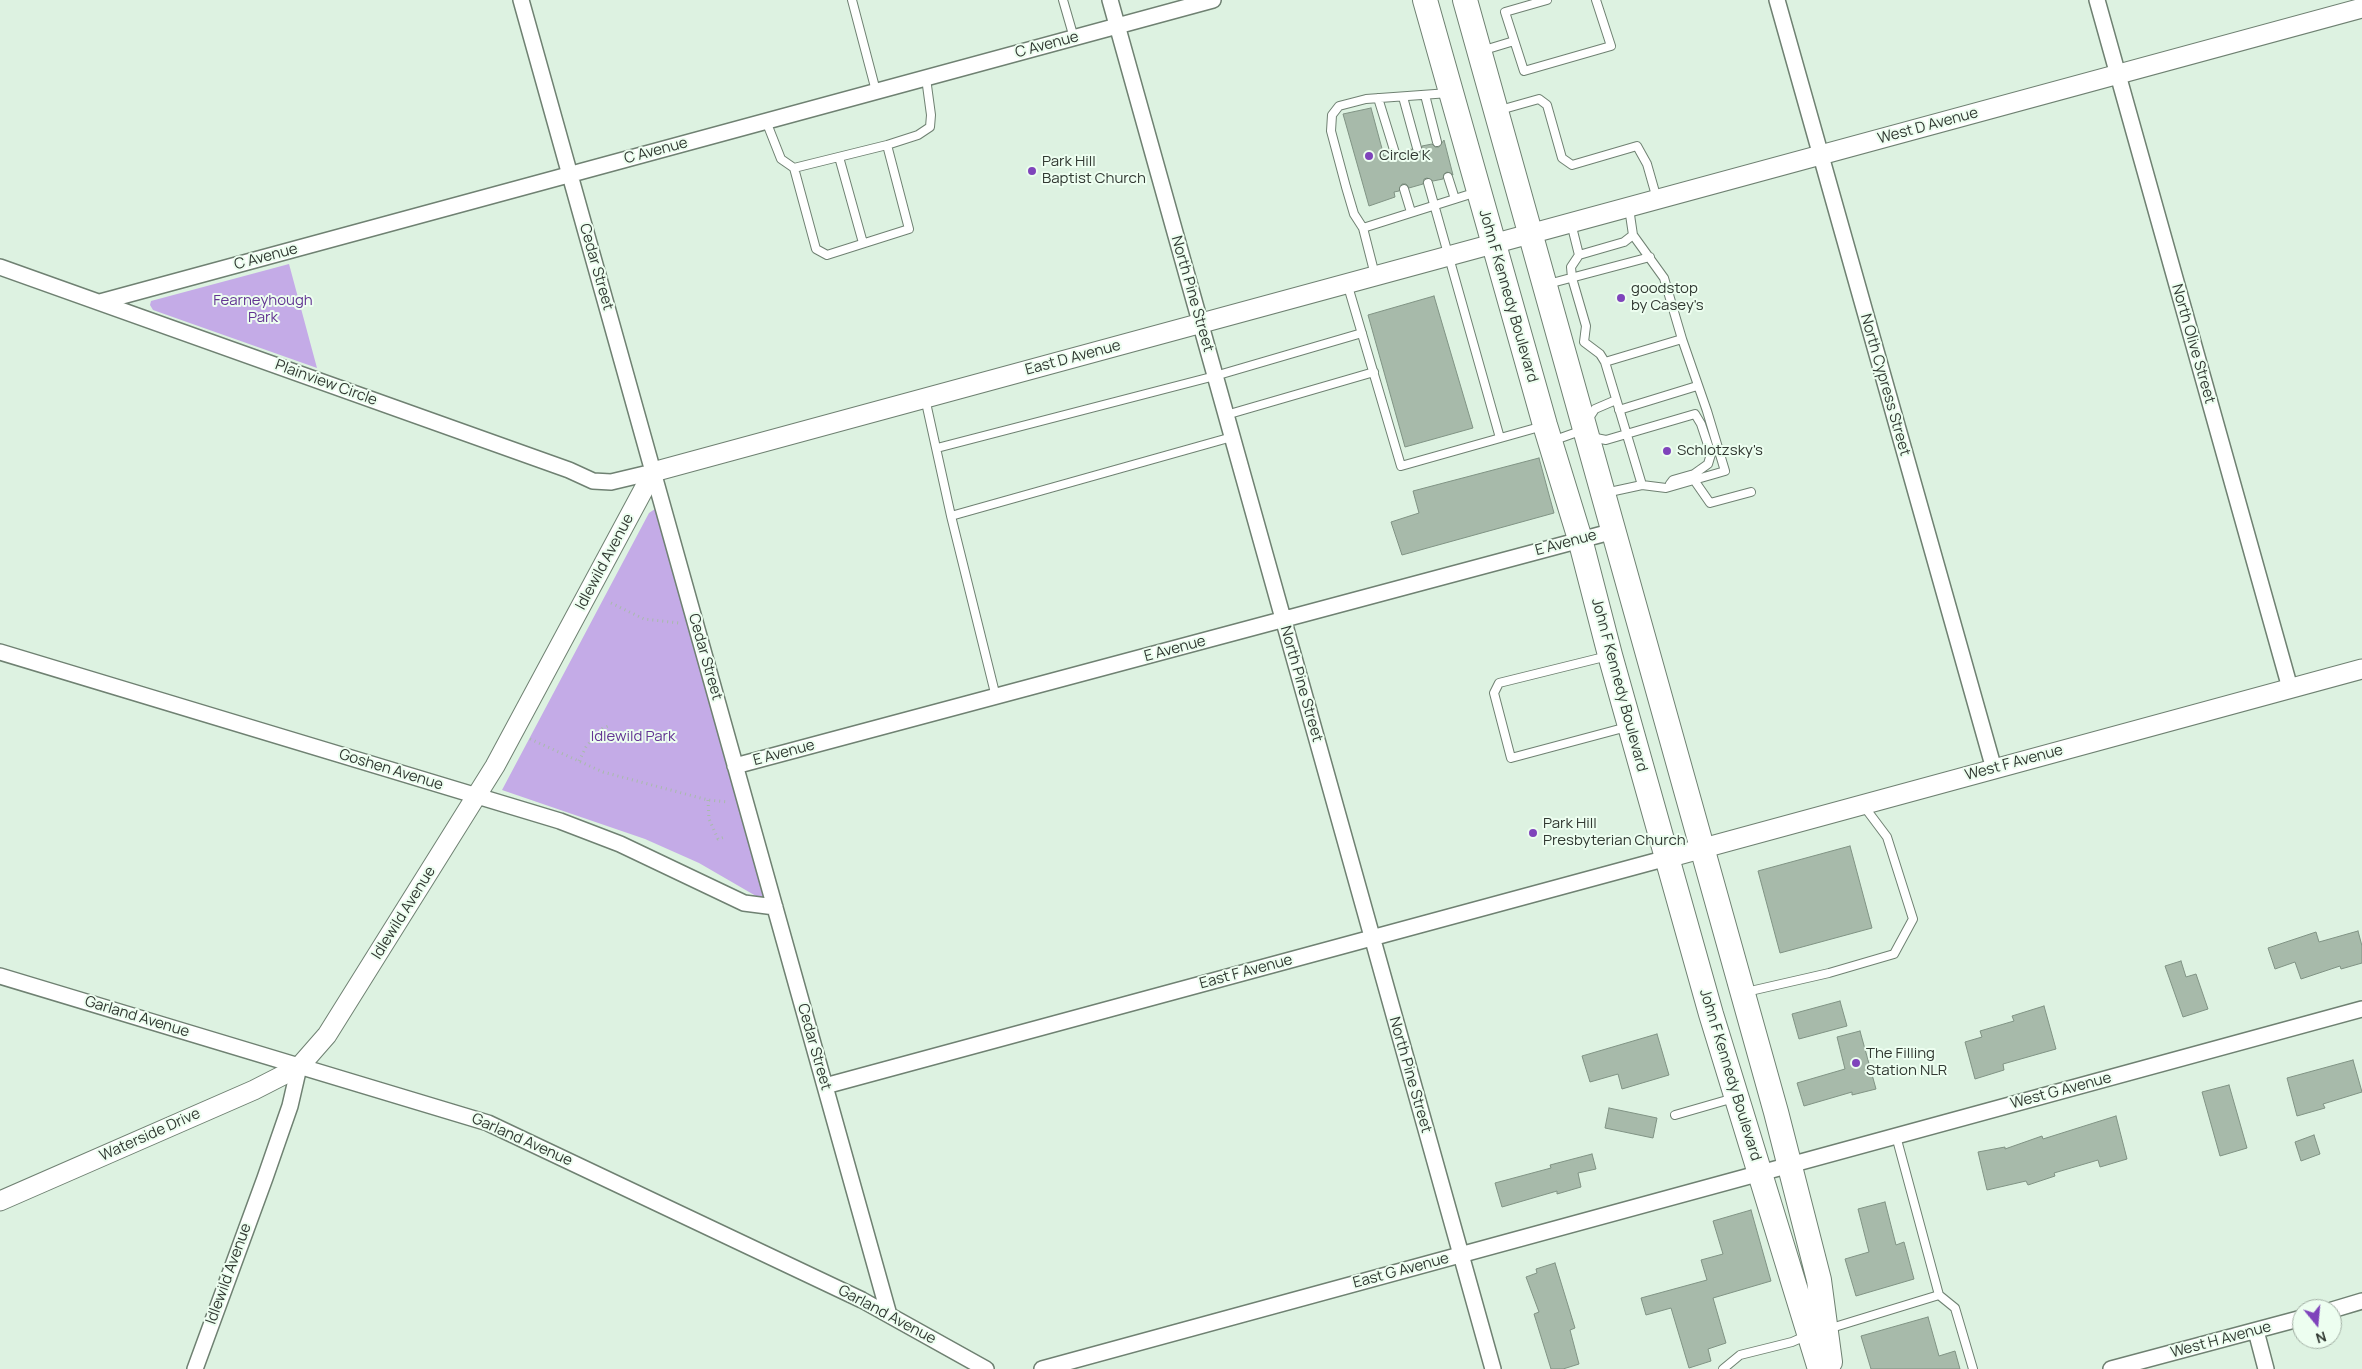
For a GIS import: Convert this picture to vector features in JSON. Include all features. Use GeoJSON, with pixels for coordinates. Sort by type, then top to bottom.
{"type":"FeatureCollection","features":[{"type":"Feature","properties":{"kind":"main road","name":"John F Kennedy Boulevard"},"geometry":{"type":"LineString","coordinates":[[1425,0],[1547,433],[1580,539],[1610,656],[1736,1098],[1760,1174],[1831,1369]]}},
{"type":"Feature","properties":{"kind":"main road","name":"John F Kennedy Boulevard"},"geometry":{"type":"LineString","coordinates":[[1465,0],[1497,111],[1543,286],[1574,346],[1585,430],[1742,992],[1819,1280],[1817,1332],[1820,1369]]}},
{"type":"Feature","properties":{"kind":"street","name":"Cedar Street"},"geometry":{"type":"LineString","coordinates":[[521,0],[889,1314]]}},
{"type":"Feature","properties":{"kind":"street","name":"North Pine Street"},"geometry":{"type":"LineString","coordinates":[[1110,0],[1493,1369]]}},
{"type":"Feature","properties":{"kind":"street","name":"C Avenue"},"geometry":{"type":"LineString","coordinates":[[100,302],[1213,0]]}},
{"type":"Feature","properties":{"kind":"street","name":"North Cypress Street"},"geometry":{"type":"LineString","coordinates":[[1777,0],[1994,769]]}},
{"type":"Feature","properties":{"kind":"street","name":"North Olive Street"},"geometry":{"type":"LineString","coordinates":[[2097,0],[2290,688]]}},
{"type":"Feature","properties":{"kind":"street","name":"West D Avenue"},"geometry":{"type":"LineString","coordinates":[[1494,243],[2362,8]]}},
{"type":"Feature","properties":{"kind":"street","name":"East D Avenue"},"geometry":{"type":"LineString","coordinates":[[653,472],[1494,243]]}},
{"type":"Feature","properties":{"kind":"street","name":"Plainview Circle"},"geometry":{"type":"LineString","coordinates":[[0,267],[569,470],[593,481],[611,482],[653,472]]}},
{"type":"Feature","properties":{"kind":"street","name":"Idlewild Avenue"},"geometry":{"type":"LineString","coordinates":[[195,1369],[290,1106],[299,1067],[327,1034],[477,796],[514,732],[653,472]]}},
{"type":"Feature","properties":{"kind":"street","name":"E Avenue"},"geometry":{"type":"LineString","coordinates":[[735,766],[1614,531]]}},
{"type":"Feature","properties":{"kind":"street","name":"Goshen Avenue"},"geometry":{"type":"LineString","coordinates":[[0,652],[560,821],[620,844],[744,903],[775,907]]}},
{"type":"Feature","properties":{"kind":"street","name":"West F Avenue"},"geometry":{"type":"LineString","coordinates":[[1667,858],[2362,669]]}},
{"type":"Feature","properties":{"kind":"street","name":"East F Avenue"},"geometry":{"type":"LineString","coordinates":[[825,1086],[1667,858]]}},
{"type":"Feature","properties":{"kind":"street","name":"Garland Avenue"},"geometry":{"type":"LineString","coordinates":[[0,976],[299,1067],[396,1093],[488,1123],[889,1314],[986,1369]]}},
{"type":"Feature","properties":{"kind":"street","name":"West G Avenue"},"geometry":{"type":"LineString","coordinates":[[1760,1174],[2362,1009]]}},
{"type":"Feature","properties":{"kind":"street","name":"Waterside Drive"},"geometry":{"type":"LineString","coordinates":[[0,1201],[254,1090],[299,1067]]}},
{"type":"Feature","properties":{"kind":"street","name":"East G Avenue"},"geometry":{"type":"LineString","coordinates":[[1042,1369],[1760,1174]]}},
{"type":"Feature","properties":{"kind":"street"},"geometry":{"type":"LineString","coordinates":[[2342,1307],[2362,1301]]}},
{"type":"Feature","properties":{"kind":"street","name":"West H Avenue"},"geometry":{"type":"LineString","coordinates":[[2111,1369],[2292,1321]]}},
{"type":"Feature","properties":{"kind":"street"},"geometry":{"type":"LineString","coordinates":[[2256,1331],[2266,1369]]}},
{"type":"Feature","properties":{"kind":"lane"},"geometry":{"type":"LineString","coordinates":[[852,0],[876,92]]}},
{"type":"Feature","properties":{"kind":"lane"},"geometry":{"type":"LineString","coordinates":[[1063,0],[1074,38]]}},
{"type":"Feature","properties":{"kind":"lane"},"geometry":{"type":"LineString","coordinates":[[1547,0],[1506,12],[1524,71],[1611,46],[1596,0]]}},
{"type":"Feature","properties":{"kind":"lane"},"geometry":{"type":"LineString","coordinates":[[1480,51],[1514,41]]}},
{"type":"Feature","properties":{"kind":"lane"},"geometry":{"type":"LineString","coordinates":[[794,168],[887,145],[918,135],[930,127],[931,116],[926,78]]}},
{"type":"Feature","properties":{"kind":"lane"},"geometry":{"type":"LineString","coordinates":[[1375,275],[1363,228],[1354,214],[1346,187],[1331,131],[1332,115],[1339,106],[1378,98],[1403,98],[1451,92]]}},
{"type":"Feature","properties":{"kind":"lane"},"geometry":{"type":"LineString","coordinates":[[1425,96],[1437,142]]}},
{"type":"Feature","properties":{"kind":"lane"},"geometry":{"type":"LineString","coordinates":[[1378,98],[1395,153]]}},
{"type":"Feature","properties":{"kind":"lane"},"geometry":{"type":"LineString","coordinates":[[1403,98],[1417,148]]}},
{"type":"Feature","properties":{"kind":"lane"},"geometry":{"type":"LineString","coordinates":[[1497,111],[1539,99],[1547,105],[1562,158],[1572,165],[1637,146],[1647,164],[1657,199]]}},
{"type":"Feature","properties":{"kind":"lane"},"geometry":{"type":"LineString","coordinates":[[766,121],[781,159],[794,168],[816,249],[827,255],[910,228],[887,145]]}},
{"type":"Feature","properties":{"kind":"lane"},"geometry":{"type":"LineString","coordinates":[[839,157],[863,243]]}},
{"type":"Feature","properties":{"kind":"lane"},"geometry":{"type":"LineString","coordinates":[[1448,177],[1454,198]]}},
{"type":"Feature","properties":{"kind":"lane"},"geometry":{"type":"LineString","coordinates":[[1428,183],[1500,438]]}},
{"type":"Feature","properties":{"kind":"lane"},"geometry":{"type":"LineString","coordinates":[[1404,189],[1411,212]]}},
{"type":"Feature","properties":{"kind":"lane"},"geometry":{"type":"LineString","coordinates":[[1363,228],[1479,191]]}},
{"type":"Feature","properties":{"kind":"lane"},"geometry":{"type":"LineString","coordinates":[[1603,493],[1642,485],[1666,488],[1725,471],[1664,278],[1633,234],[1629,206]]}},
{"type":"Feature","properties":{"kind":"lane"},"geometry":{"type":"LineString","coordinates":[[1571,222],[1579,255]]}},
{"type":"Feature","properties":{"kind":"lane"},"geometry":{"type":"LineString","coordinates":[[1633,234],[1624,242],[1579,255],[1570,267],[1586,326],[1574,346],[1600,354],[1606,362],[1625,433],[1642,485]]}},
{"type":"Feature","properties":{"kind":"lane"},"geometry":{"type":"LineString","coordinates":[[1543,286],[1650,257]]}},
{"type":"Feature","properties":{"kind":"lane"},"geometry":{"type":"LineString","coordinates":[[1347,283],[1401,466],[1500,438],[1585,430],[1592,437],[1606,440],[1695,414],[1701,424],[1711,454],[1708,464],[1694,474],[1673,480],[1666,488]]}},
{"type":"Feature","properties":{"kind":"lane"},"geometry":{"type":"LineString","coordinates":[[937,448],[1215,376],[1362,333]]}},
{"type":"Feature","properties":{"kind":"lane"},"geometry":{"type":"LineString","coordinates":[[1606,362],[1682,339]]}},
{"type":"Feature","properties":{"kind":"lane"},"geometry":{"type":"LineString","coordinates":[[1226,415],[1374,372]]}},
{"type":"Feature","properties":{"kind":"lane"},"geometry":{"type":"LineString","coordinates":[[1619,410],[1698,386]]}},
{"type":"Feature","properties":{"kind":"lane"},"geometry":{"type":"LineString","coordinates":[[925,398],[950,516],[996,697]]}},
{"type":"Feature","properties":{"kind":"lane"},"geometry":{"type":"LineString","coordinates":[[1585,430],[1590,414],[1595,409],[1616,400]]}},
{"type":"Feature","properties":{"kind":"lane"},"geometry":{"type":"LineString","coordinates":[[950,516],[1232,437]]}},
{"type":"Feature","properties":{"kind":"lane"},"geometry":{"type":"LineString","coordinates":[[1694,480],[1710,504],[1751,492]]}},
{"type":"Feature","properties":{"kind":"lane"},"geometry":{"type":"LineString","coordinates":[[1610,656],[1499,683],[1494,693],[1511,758],[1630,726]]}},
{"type":"Feature","properties":{"kind":"lane"},"geometry":{"type":"LineString","coordinates":[[1742,992],[1829,973],[1894,954],[1913,919],[1887,837],[1863,805]]}},
{"type":"Feature","properties":{"kind":"lane"},"geometry":{"type":"LineString","coordinates":[[1675,1116],[1736,1098]]}},
{"type":"Feature","properties":{"kind":"lane"},"geometry":{"type":"LineString","coordinates":[[1896,1136],[1939,1296],[1955,1308],[1973,1369]]}},
{"type":"Feature","properties":{"kind":"lane"},"geometry":{"type":"LineString","coordinates":[[1723,1369],[1740,1354],[1792,1342],[1817,1332],[1939,1296]]}},
{"type":"Feature","properties":{"kind":"path"},"geometry":{"type":"LineString","coordinates":[[610,603],[644,618],[684,624]]}},
{"type":"Feature","properties":{"kind":"path"},"geometry":{"type":"LineString","coordinates":[[579,761],[586,747],[596,735],[603,728],[611,725]]}},
{"type":"Feature","properties":{"kind":"path"},"geometry":{"type":"LineString","coordinates":[[514,732],[603,772],[708,800],[746,805]]}},
{"type":"Feature","properties":{"kind":"path"},"geometry":{"type":"LineString","coordinates":[[708,800],[709,819],[718,839],[726,836]]}},
{"type":"Feature","properties":{"kind":"green space","name":"Fearneyhough Park"},"geometry":{"type":"Polygon","coordinates":[[[289,264],[317,368],[153,310],[150,305],[151,301],[289,264]]]}},
{"type":"Feature","properties":{"kind":"green space","name":"Idlewild Park"},"geometry":{"type":"Polygon","coordinates":[[[655,509],[665,516],[775,907],[699,863],[645,839],[502,790],[649,513],[655,509]]]}},
{"type":"Feature","properties":{"kind":"building"},"geometry":{"type":"Polygon","coordinates":[[[1371,108],[1384,156],[1390,155],[1396,158],[1400,152],[1411,149],[1418,153],[1421,152],[1422,146],[1432,144],[1435,147],[1439,147],[1444,140],[1453,175],[1447,172],[1444,174],[1443,179],[1433,181],[1427,178],[1424,179],[1423,184],[1409,188],[1406,184],[1402,184],[1399,191],[1394,192],[1395,197],[1369,206],[1343,114],[1371,108]]]}},
{"type":"Feature","properties":{"kind":"building"},"geometry":{"type":"Polygon","coordinates":[[[1434,296],[1473,428],[1405,447],[1368,315],[1434,296]]]}},
{"type":"Feature","properties":{"kind":"building"},"geometry":{"type":"Polygon","coordinates":[[[1539,458],[1554,513],[1402,555],[1391,522],[1419,513],[1413,491],[1539,458]]]}},
{"type":"Feature","properties":{"kind":"building"},"geometry":{"type":"Polygon","coordinates":[[[1850,846],[1872,928],[1780,953],[1758,871],[1850,846]]]}},
{"type":"Feature","properties":{"kind":"building"},"geometry":{"type":"Polygon","coordinates":[[[2358,931],[2362,946],[2362,963],[2341,969],[2340,966],[2301,979],[2295,962],[2275,969],[2268,948],[2316,932],[2319,942],[2358,931]]]}},
{"type":"Feature","properties":{"kind":"building"},"geometry":{"type":"Polygon","coordinates":[[[2181,961],[2186,977],[2196,974],[2208,1009],[2183,1017],[2165,966],[2181,961]]]}},
{"type":"Feature","properties":{"kind":"building"},"geometry":{"type":"Polygon","coordinates":[[[1840,1001],[1847,1026],[1799,1039],[1792,1014],[1840,1001]]]}},
{"type":"Feature","properties":{"kind":"building"},"geometry":{"type":"Polygon","coordinates":[[[2044,1006],[2056,1049],[2003,1064],[2004,1070],[1975,1079],[1965,1042],[1982,1037],[1980,1031],[2014,1021],[2012,1016],[2044,1006]]]}},
{"type":"Feature","properties":{"kind":"building"},"geometry":{"type":"Polygon","coordinates":[[[1860,1031],[1876,1089],[1852,1095],[1852,1092],[1804,1106],[1797,1083],[1845,1069],[1837,1037],[1860,1031]]]}},
{"type":"Feature","properties":{"kind":"building"},"geometry":{"type":"Polygon","coordinates":[[[1657,1034],[1669,1075],[1622,1089],[1618,1074],[1590,1082],[1582,1056],[1657,1034]]]}},
{"type":"Feature","properties":{"kind":"building"},"geometry":{"type":"Polygon","coordinates":[[[2353,1060],[2362,1092],[2323,1104],[2325,1108],[2297,1116],[2287,1078],[2353,1060]]]}},
{"type":"Feature","properties":{"kind":"building"},"geometry":{"type":"Polygon","coordinates":[[[2229,1085],[2247,1148],[2220,1156],[2202,1092],[2229,1085]]]}},
{"type":"Feature","properties":{"kind":"building"},"geometry":{"type":"Polygon","coordinates":[[[1609,1108],[1657,1118],[1653,1138],[1605,1128],[1609,1108]]]}},
{"type":"Feature","properties":{"kind":"building"},"geometry":{"type":"Polygon","coordinates":[[[2116,1116],[2127,1159],[2100,1167],[2098,1160],[2054,1173],[2055,1176],[2028,1185],[2026,1181],[1987,1190],[1978,1152],[2005,1147],[2005,1149],[2042,1136],[2043,1139],[2116,1116]]]}},
{"type":"Feature","properties":{"kind":"building"},"geometry":{"type":"Polygon","coordinates":[[[2314,1135],[2320,1154],[2301,1161],[2295,1142],[2314,1135]]]}},
{"type":"Feature","properties":{"kind":"building"},"geometry":{"type":"Polygon","coordinates":[[[1592,1154],[1596,1169],[1578,1173],[1581,1187],[1557,1194],[1557,1191],[1502,1207],[1495,1183],[1551,1168],[1550,1165],[1592,1154]]]}},
{"type":"Feature","properties":{"kind":"building"},"geometry":{"type":"Polygon","coordinates":[[[1885,1202],[1896,1245],[1904,1242],[1914,1279],[1856,1296],[1845,1259],[1869,1252],[1858,1209],[1885,1202]]]}},
{"type":"Feature","properties":{"kind":"building"},"geometry":{"type":"Polygon","coordinates":[[[1751,1210],[1771,1281],[1713,1298],[1726,1343],[1708,1349],[1711,1361],[1689,1368],[1671,1308],[1646,1315],[1641,1298],[1707,1280],[1701,1260],[1723,1254],[1713,1221],[1751,1210]]]}},
{"type":"Feature","properties":{"kind":"building"},"geometry":{"type":"Polygon","coordinates":[[[1555,1263],[1575,1328],[1570,1330],[1579,1364],[1563,1369],[1551,1369],[1534,1314],[1539,1312],[1526,1277],[1537,1273],[1536,1269],[1555,1263]]]}},
{"type":"Feature","properties":{"kind":"building"},"geometry":{"type":"Polygon","coordinates":[[[1928,1317],[1939,1356],[1955,1351],[1960,1369],[1871,1369],[1861,1336],[1928,1317]]]}},
{"type":"Feature","properties":{"kind":"place","name":"Circle K"},"geometry":{"type":"Point","coordinates":[1369,156]}},
{"type":"Feature","properties":{"kind":"place","name":"Park Hill Baptist Church"},"geometry":{"type":"Point","coordinates":[1032,171]}},
{"type":"Feature","properties":{"kind":"place","name":"goodstop by Casey's"},"geometry":{"type":"Point","coordinates":[1621,298]}},
{"type":"Feature","properties":{"kind":"place","name":"Schlotzsky's"},"geometry":{"type":"Point","coordinates":[1667,451]}},
{"type":"Feature","properties":{"kind":"place","name":"Park Hill Presbyterian Church"},"geometry":{"type":"Point","coordinates":[1533,833]}},
{"type":"Feature","properties":{"kind":"place","name":"The Filling Station NLR"},"geometry":{"type":"Point","coordinates":[1856,1063]}}]}
